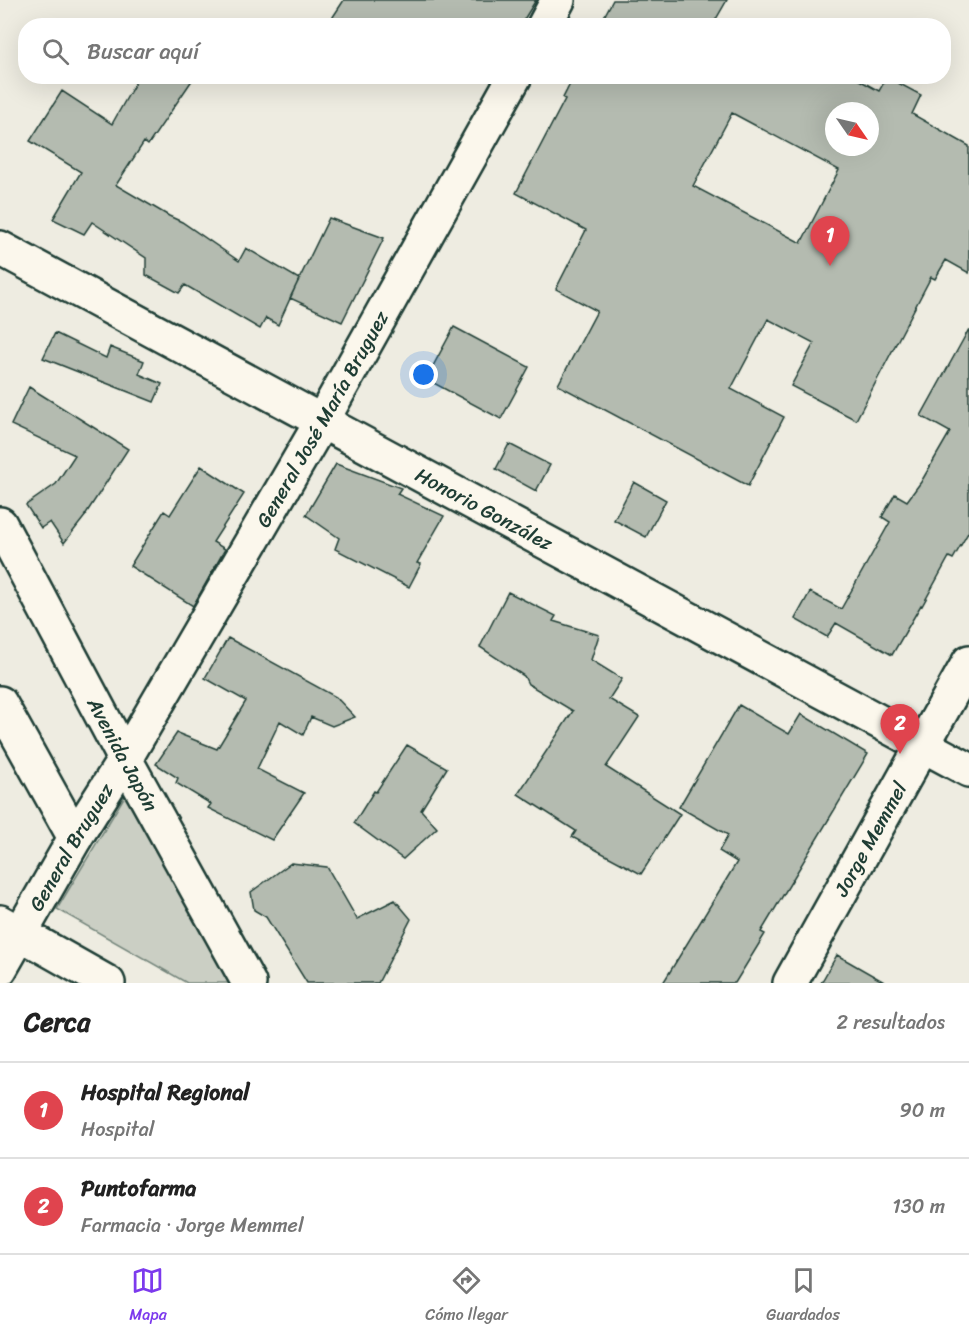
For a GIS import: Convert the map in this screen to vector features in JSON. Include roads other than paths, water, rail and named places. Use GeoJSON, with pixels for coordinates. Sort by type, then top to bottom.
{"type":"FeatureCollection","features":[{"type":"Feature","properties":{"kind":"main road"},"geometry":{"type":"LineString","coordinates":[[548,18],[558,0]]}},
{"type":"Feature","properties":{"kind":"main road","name":"General José María Bruguez"},"geometry":{"type":"LineString","coordinates":[[125,759],[322,421],[511,84]]}},
{"type":"Feature","properties":{"kind":"main road","name":"Honorio González"},"geometry":{"type":"LineString","coordinates":[[0,248],[969,770]]}},
{"type":"Feature","properties":{"kind":"main road","name":"Avenida Japón"},"geometry":{"type":"LineString","coordinates":[[0,524],[125,759],[249,983]]}},
{"type":"Feature","properties":{"kind":"main road","name":"Jorge Memmel"},"geometry":{"type":"LineString","coordinates":[[790,983],[969,662]]}},
{"type":"Feature","properties":{"kind":"main road"},"geometry":{"type":"LineString","coordinates":[[0,703],[75,838]]}},
{"type":"Feature","properties":{"kind":"main road","name":"General Bruguez"},"geometry":{"type":"LineString","coordinates":[[0,969],[10,928],[75,838],[125,759]]}},
{"type":"Feature","properties":{"kind":"main road"},"geometry":{"type":"LineString","coordinates":[[10,928],[108,983]]}},
{"type":"Feature","properties":{"kind":"place","name":"Hospital Regional"},"geometry":{"type":"Point","coordinates":[830,266]}},
{"type":"Feature","properties":{"kind":"place","name":"Puntofarma"},"geometry":{"type":"Point","coordinates":[900,754]}}]}
